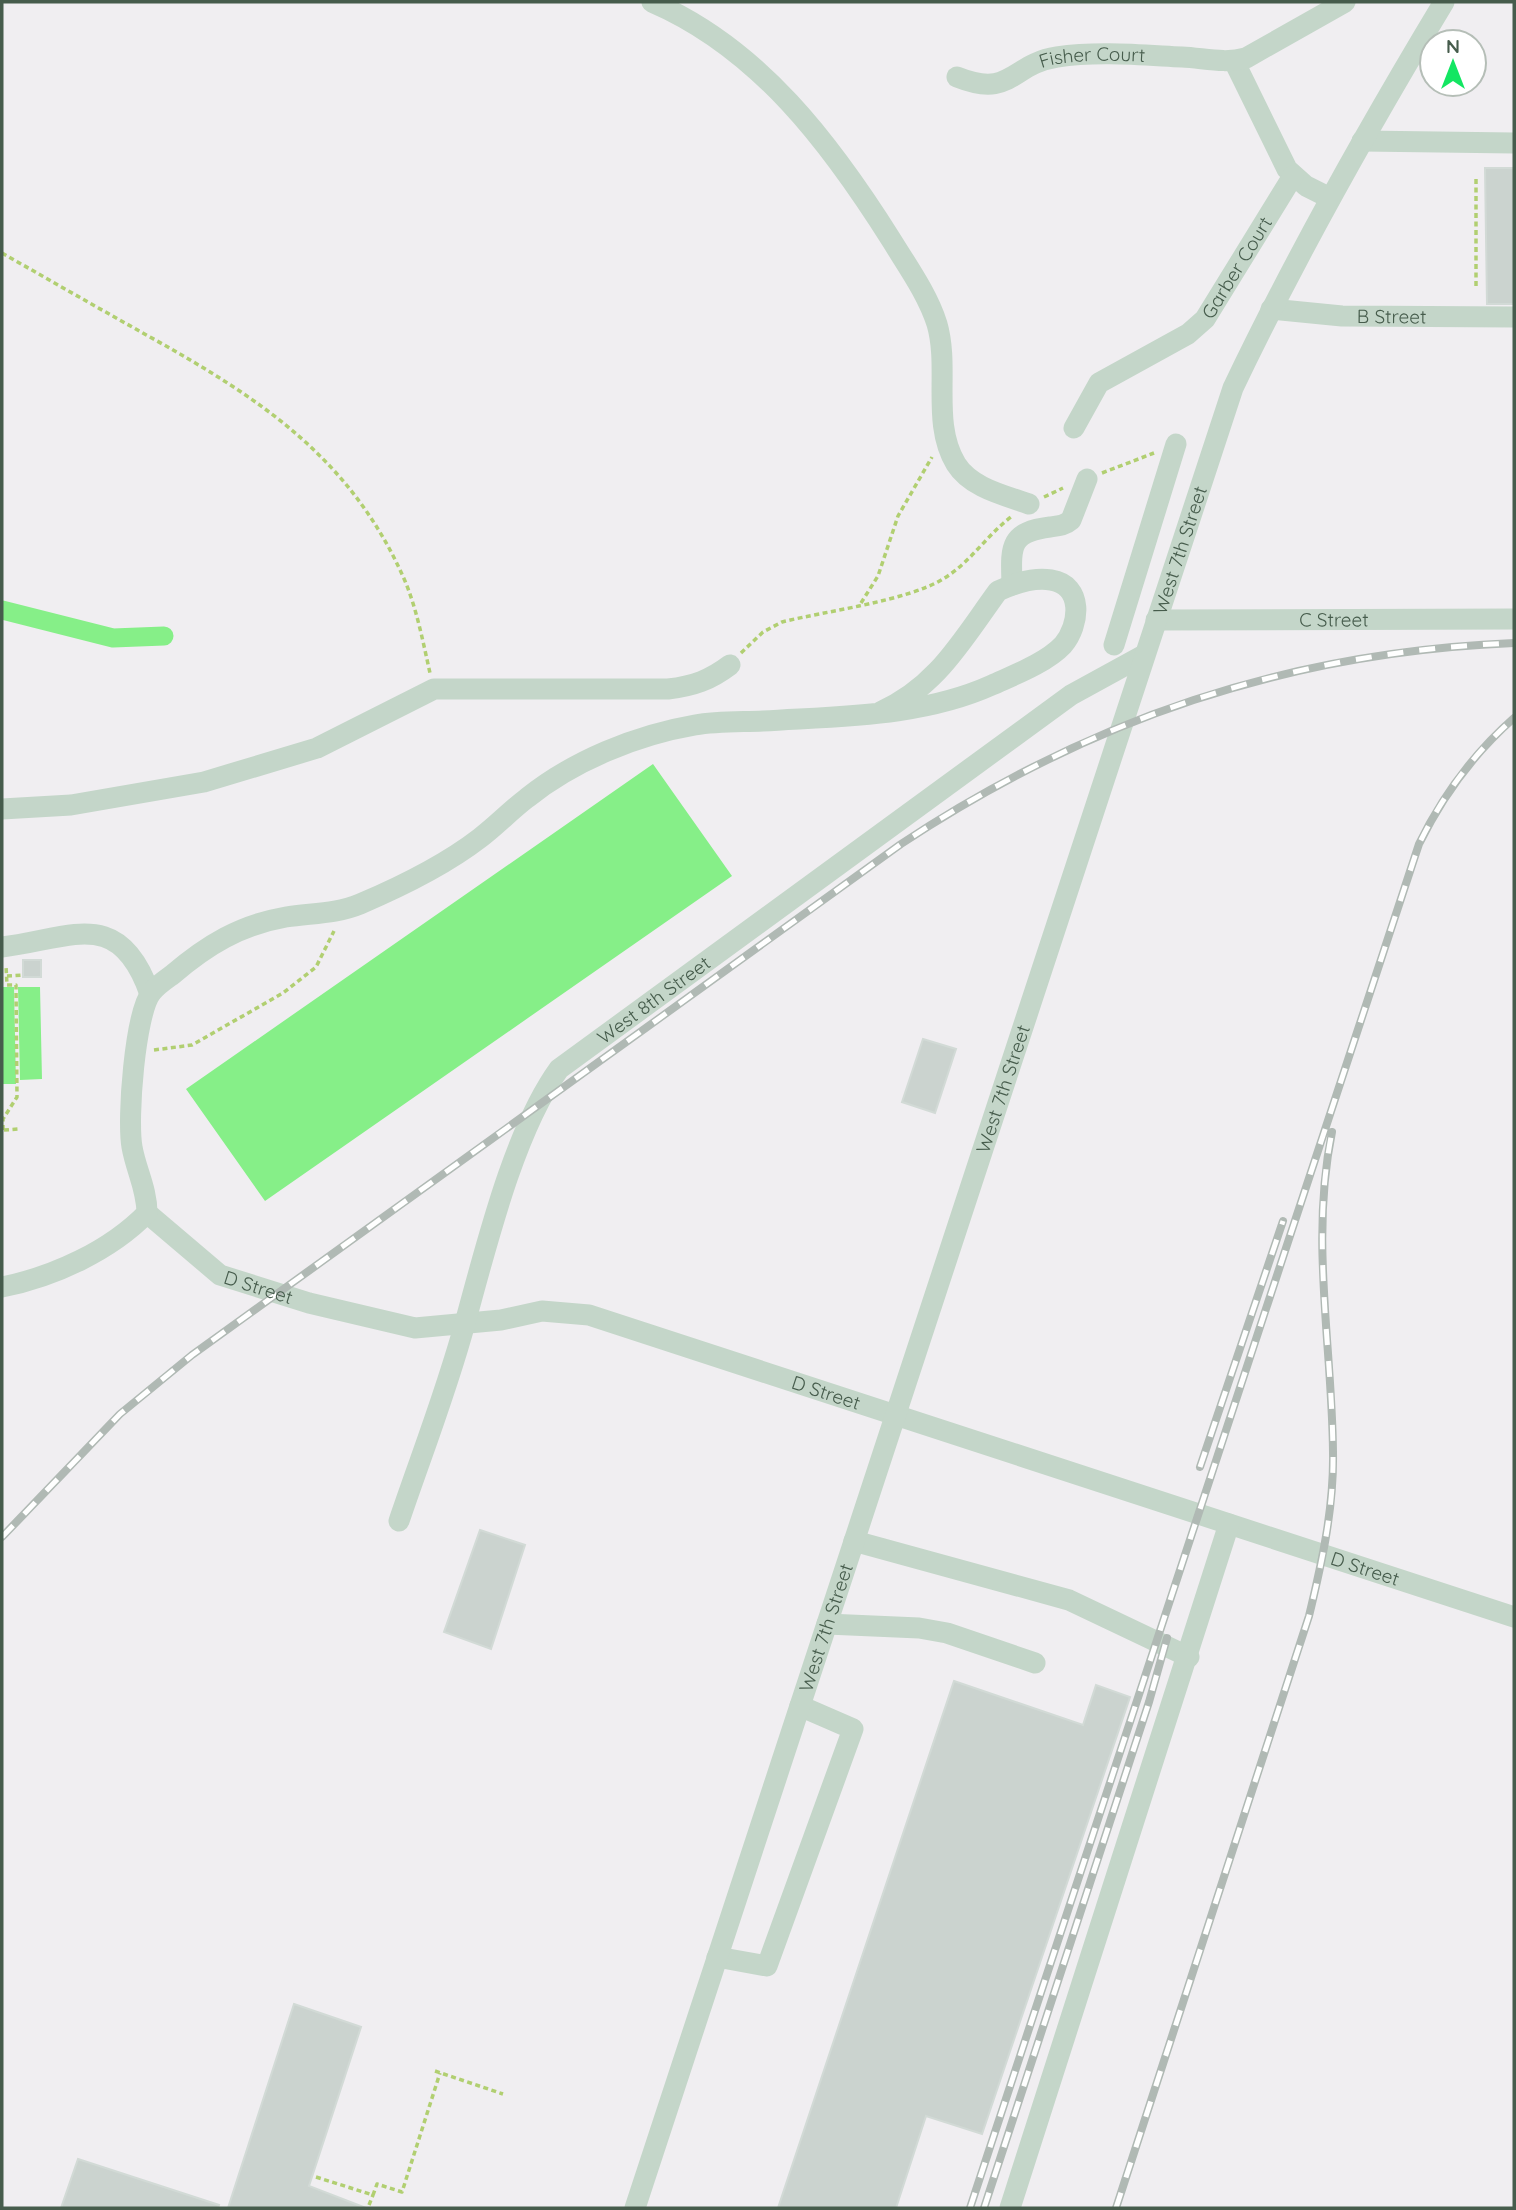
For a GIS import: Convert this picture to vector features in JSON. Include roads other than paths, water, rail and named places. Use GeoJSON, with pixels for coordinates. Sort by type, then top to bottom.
{"type":"FeatureCollection","features":[{"type":"Feature","properties":{"kind":"street"},"geometry":{"type":"LineString","coordinates":[[652,2],[679,13],[730,45],[769,79],[854,181],[917,281],[936,320],[945,369],[945,433],[958,468],[970,480],[989,490],[1029,504]]}},
{"type":"Feature","properties":{"kind":"street"},"geometry":{"type":"LineString","coordinates":[[1330,198],[1293,176],[1279,156],[1234,61],[1246,58],[1345,2]]}},
{"type":"Feature","properties":{"kind":"street","name":"West 7th Street"},"geometry":{"type":"LineString","coordinates":[[635,2208],[1233,388],[1330,198],[1444,2]]}},
{"type":"Feature","properties":{"kind":"street","name":"Fisher Court"},"geometry":{"type":"LineString","coordinates":[[957,77],[975,84],[994,86],[1046,60],[1084,55],[1234,61]]}},
{"type":"Feature","properties":{"kind":"street"},"geometry":{"type":"LineString","coordinates":[[1362,141],[1514,143]]}},
{"type":"Feature","properties":{"kind":"street","name":"Garber Court"},"geometry":{"type":"LineString","coordinates":[[1074,428],[1100,383],[1188,334],[1205,319],[1293,176]]}},
{"type":"Feature","properties":{"kind":"street","name":"B Street"},"geometry":{"type":"LineString","coordinates":[[1271,309],[1342,316],[1514,317]]}},
{"type":"Feature","properties":{"kind":"street"},"geometry":{"type":"LineString","coordinates":[[1114,645],[1176,444]]}},
{"type":"Feature","properties":{"kind":"street"},"geometry":{"type":"LineString","coordinates":[[1012,585],[1012,555],[1018,536],[1026,531],[1065,525],[1071,520],[1087,479]]}},
{"type":"Feature","properties":{"kind":"street"},"geometry":{"type":"LineString","coordinates":[[150,994],[219,938],[264,921],[337,911],[359,904],[425,872],[479,839],[527,797],[584,762],[643,739],[695,725],[880,712],[934,706],[966,696],[1012,676],[1061,647],[1074,626],[1078,610],[1074,597],[1062,583],[1051,580],[1012,585],[998,592],[940,671],[924,688],[905,701],[880,712]]}},
{"type":"Feature","properties":{"kind":"street","name":"C Street"},"geometry":{"type":"LineString","coordinates":[[1156,620],[1514,619]]}},
{"type":"Feature","properties":{"kind":"street","name":"West 8th Street"},"geometry":{"type":"LineString","coordinates":[[399,1521],[464,1325],[494,1223],[525,1135],[535,1108],[559,1069],[1071,695],[1144,655]]}},
{"type":"Feature","properties":{"kind":"street"},"geometry":{"type":"LineString","coordinates":[[2,809],[71,805],[204,782],[317,748],[434,688],[668,689],[693,686],[712,679],[730,665]]}},
{"type":"Feature","properties":{"kind":"street"},"geometry":{"type":"LineString","coordinates":[[2,1287],[76,1261],[120,1237],[147,1213],[144,1187],[132,1149],[129,1114],[130,1083],[150,994],[135,959],[114,942],[101,936],[75,932],[4,947]]}},
{"type":"Feature","properties":{"kind":"street","name":"D Street"},"geometry":{"type":"LineString","coordinates":[[147,1213],[220,1275],[309,1303],[415,1328],[464,1325],[542,1311],[589,1315],[1514,1617]]}},
{"type":"Feature","properties":{"kind":"street"},"geometry":{"type":"LineString","coordinates":[[1010,2208],[1189,1657],[1229,1524]]}},
{"type":"Feature","properties":{"kind":"street"},"geometry":{"type":"LineString","coordinates":[[854,1541],[1069,1600],[1189,1657]]}},
{"type":"Feature","properties":{"kind":"street"},"geometry":{"type":"LineString","coordinates":[[827,1624],[928,1630],[1035,1664]]}},
{"type":"Feature","properties":{"kind":"street"},"geometry":{"type":"LineString","coordinates":[[717,1958],[767,1966],[853,1729],[800,1706]]}},
{"type":"Feature","properties":{"kind":"waterway"},"geometry":{"type":"LineString","coordinates":[[2,610],[113,638],[164,636]]}},
{"type":"Feature","properties":{"kind":"railway"},"geometry":{"type":"LineString","coordinates":[[2,1537],[120,1414],[192,1355],[901,844],[972,800],[1045,761],[1118,728],[1194,700],[1271,678],[1349,661],[1431,649],[1514,643]]}},
{"type":"Feature","properties":{"kind":"railway"},"geometry":{"type":"LineString","coordinates":[[970,2208],[1419,844],[1460,776],[1485,746],[1514,718]]}},
{"type":"Feature","properties":{"kind":"railway"},"geometry":{"type":"LineString","coordinates":[[1116,2208],[1309,1616],[1323,1555],[1333,1473],[1322,1252],[1326,1172],[1332,1132]]}},
{"type":"Feature","properties":{"kind":"railway"},"geometry":{"type":"LineString","coordinates":[[1200,1467],[1283,1221]]}},
{"type":"Feature","properties":{"kind":"railway"},"geometry":{"type":"LineString","coordinates":[[984,2208],[1149,1702],[1167,1638]]}}]}
